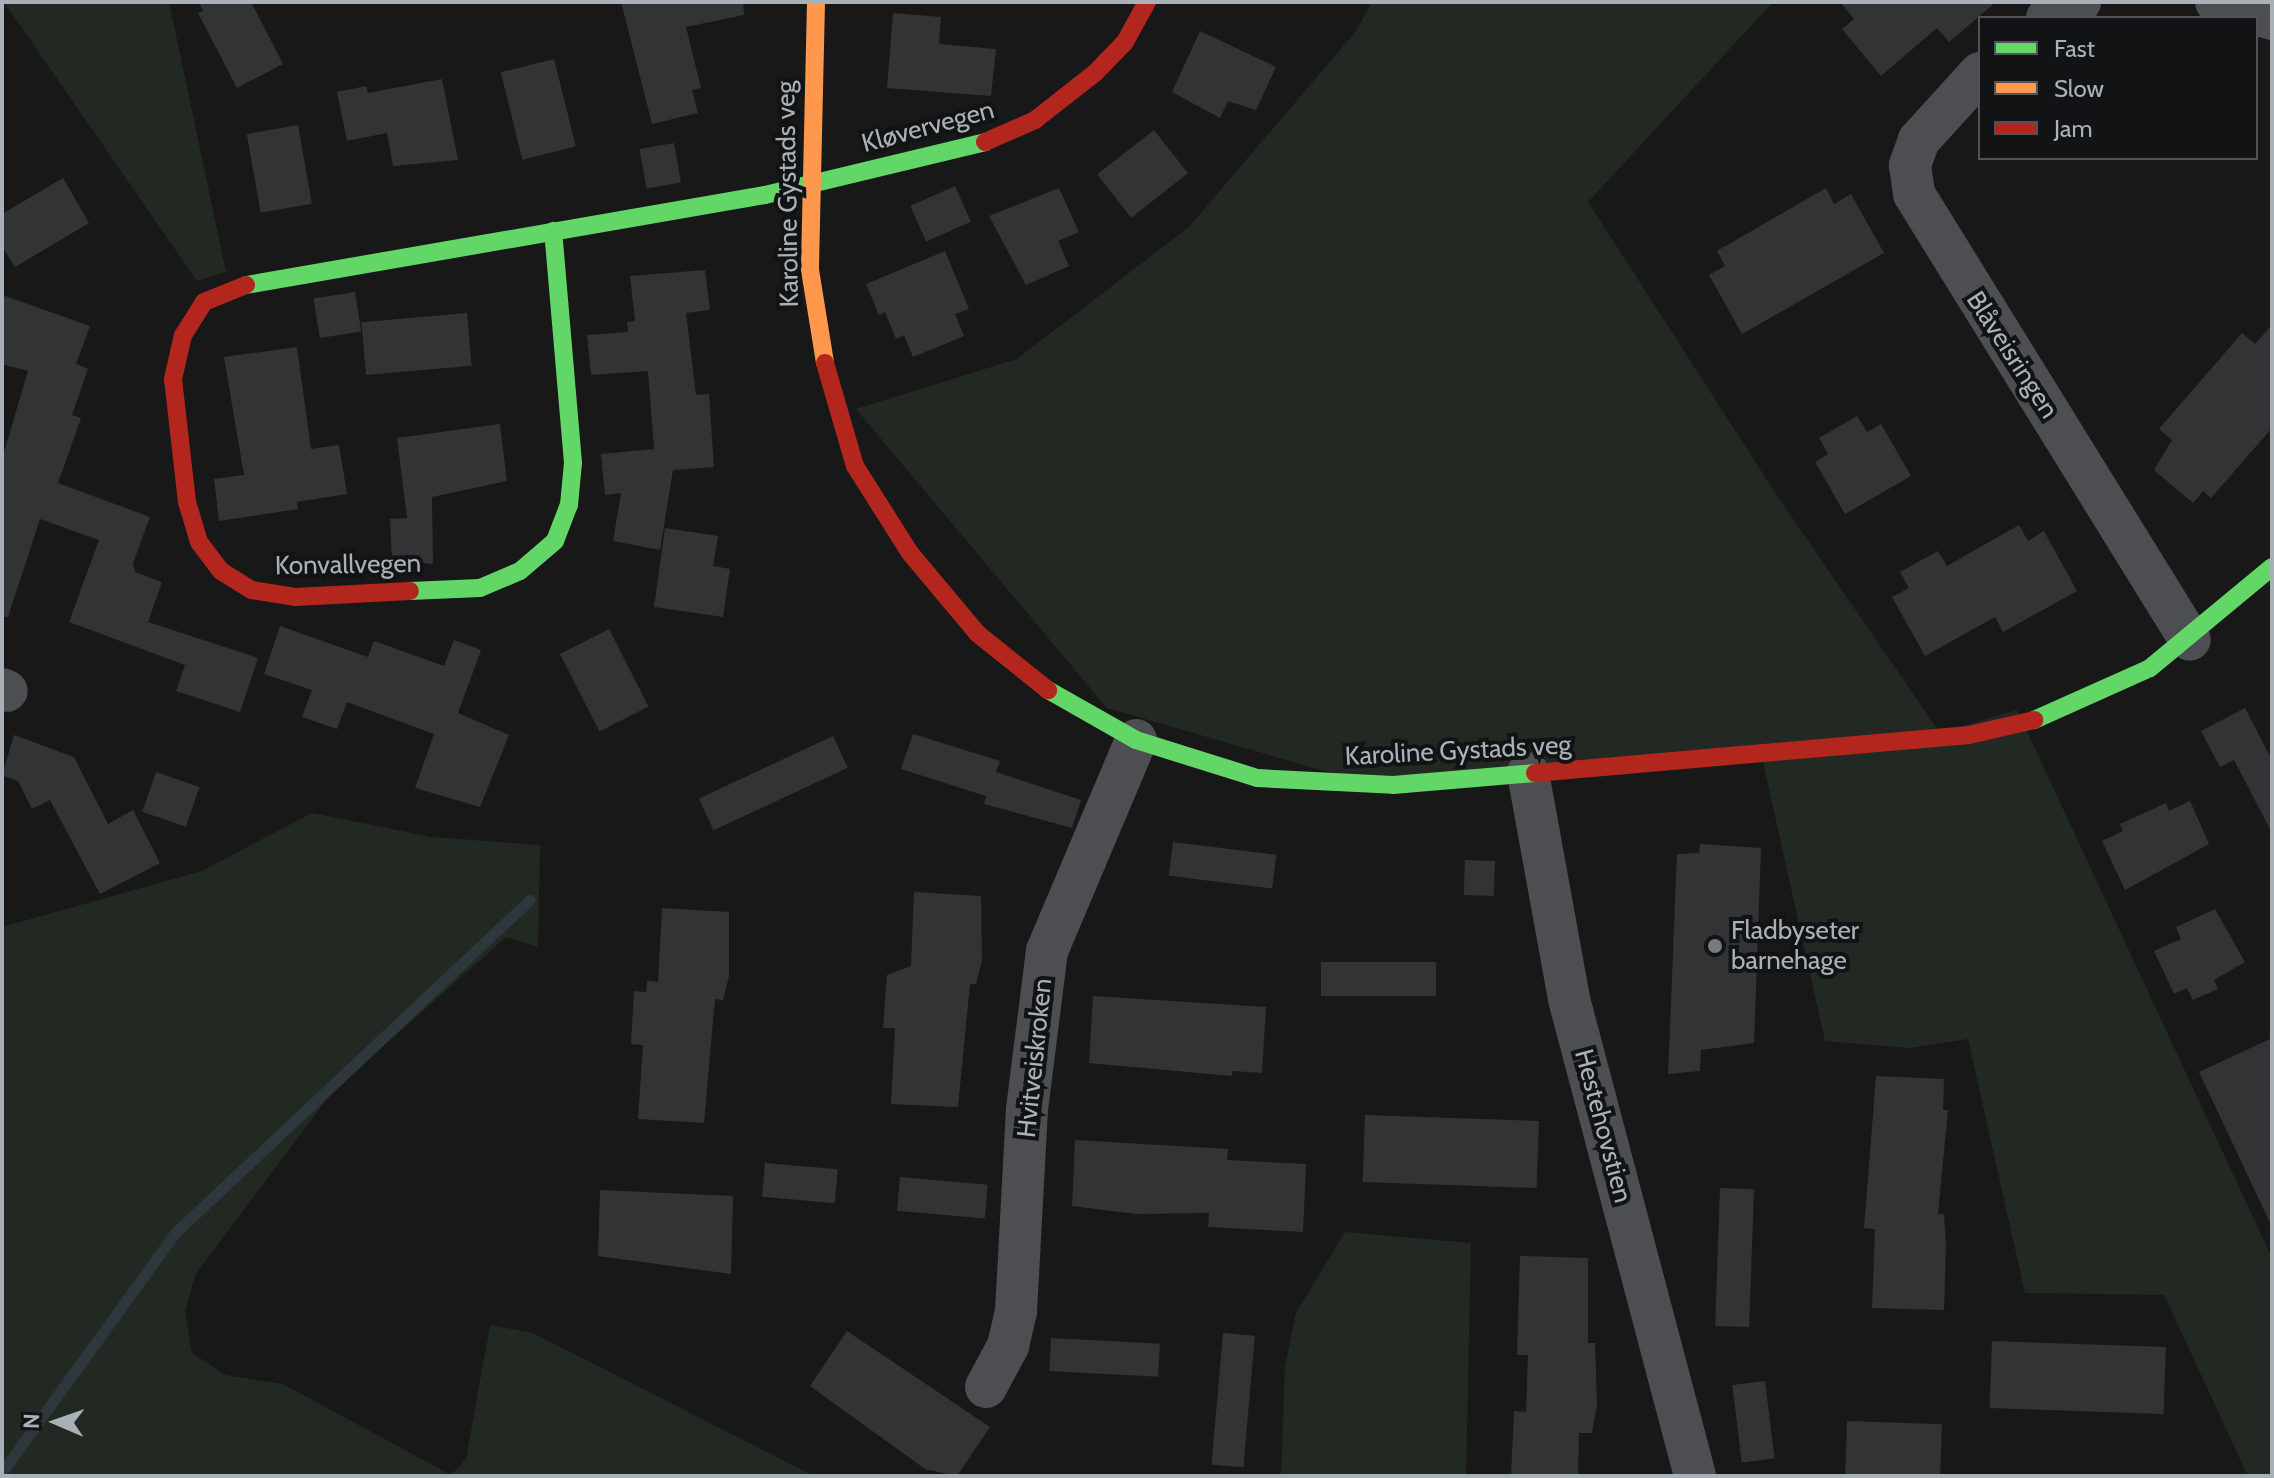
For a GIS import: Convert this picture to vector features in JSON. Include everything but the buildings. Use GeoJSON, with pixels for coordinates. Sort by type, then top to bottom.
{"type":"FeatureCollection","features":[{"type":"Feature","properties":{"kind":"street","name":"Karoline Gystads veg"},"geometry":{"type":"LineString","coordinates":[[816,2],[811,182],[817,334],[832,403],[880,510],[978,634],[1058,698],[1136,740],[1257,778],[1324,784],[1528,773],[1984,732],[2093,698],[2190,640],[2271,571]]}},
{"type":"Feature","properties":{"kind":"street","name":"Kløvervegen"},"geometry":{"type":"LineString","coordinates":[[811,182],[944,155],[1035,120],[1125,42],[1147,2]]}},
{"type":"Feature","properties":{"kind":"street"},"geometry":{"type":"LineString","coordinates":[[2051,16],[2080,2]]}},
{"type":"Feature","properties":{"kind":"street"},"geometry":{"type":"LineString","coordinates":[[2216,2],[2272,19]]}},
{"type":"Feature","properties":{"kind":"street","name":"Blåveisringen"},"geometry":{"type":"LineString","coordinates":[[1978,75],[1919,140],[1910,165],[1914,194],[2190,640]]}},
{"type":"Feature","properties":{"kind":"street","name":"Konvallvegen"},"geometry":{"type":"LineString","coordinates":[[553,231],[573,463],[569,505],[555,541],[520,571],[480,588],[296,597],[252,590],[221,571],[199,542],[187,502],[173,379],[183,335],[204,302],[257,281],[553,231],[811,182]]}},
{"type":"Feature","properties":{"kind":"street","name":"Hvitveiskroken"},"geometry":{"type":"LineString","coordinates":[[986,1387],[1008,1346],[1016,1312],[1027,1109],[1047,951],[1136,740]]}},
{"type":"Feature","properties":{"kind":"street","name":"Hestehovstien"},"geometry":{"type":"LineString","coordinates":[[1528,773],[1569,999],[1695,1476]]}},
{"type":"Feature","properties":{"kind":"shaded area"},"geometry":{"type":"Polygon","coordinates":[[[4,2],[169,2],[226,272],[197,281],[4,2]]]}},
{"type":"Feature","properties":{"kind":"shaded area"},"geometry":{"type":"Polygon","coordinates":[[[1372,2],[1773,2],[1588,202],[1778,497],[1940,733],[2017,710],[2272,1258],[2272,1476],[2248,1476],[2164,1295],[2025,1293],[1968,1039],[1910,1048],[1825,1041],[1763,762],[1380,787],[1107,708],[856,409],[1017,359],[1189,227],[1356,31],[1372,2]]]}},
{"type":"Feature","properties":{"kind":"shaded area"},"geometry":{"type":"Polygon","coordinates":[[[312,813],[431,837],[540,845],[538,947],[506,937],[332,1092],[195,1275],[185,1312],[192,1353],[225,1375],[283,1384],[451,1475],[466,1459],[490,1325],[533,1333],[814,1476],[2,1476],[2,927],[202,871],[312,813]]]}},
{"type":"Feature","properties":{"kind":"shaded area"},"geometry":{"type":"Polygon","coordinates":[[[1345,1232],[1471,1243],[1466,1476],[1281,1476],[1285,1366],[1296,1313],[1345,1232]]]}},
{"type":"Feature","properties":{"kind":"waterway"},"geometry":{"type":"LineString","coordinates":[[2,1472],[176,1232],[530,900]]}},
{"type":"Feature","properties":{"kind":"traffic: fast"},"geometry":{"type":"LineString","coordinates":[[246,285],[765,195],[985,142]]}},
{"type":"Feature","properties":{"kind":"traffic: fast"},"geometry":{"type":"LineString","coordinates":[[410,591],[480,588],[520,571],[555,541],[569,505],[573,463],[553,231]]}},
{"type":"Feature","properties":{"kind":"traffic: fast"},"geometry":{"type":"LineString","coordinates":[[2034,720],[2150,668],[2272,567]]}},
{"type":"Feature","properties":{"kind":"traffic: fast"},"geometry":{"type":"LineString","coordinates":[[1048,690],[1136,740],[1257,778],[1393,785],[1535,773]]}},
{"type":"Feature","properties":{"kind":"traffic: slow"},"geometry":{"type":"LineString","coordinates":[[816,2],[810,270],[825,363]]}},
{"type":"Feature","properties":{"kind":"traffic: jam"},"geometry":{"type":"LineString","coordinates":[[985,142],[1035,120],[1095,73],[1125,42],[1147,2]]}},
{"type":"Feature","properties":{"kind":"traffic: jam"},"geometry":{"type":"LineString","coordinates":[[246,285],[204,302],[183,335],[173,379],[187,502],[199,542],[221,571],[252,590],[296,597],[410,591]]}},
{"type":"Feature","properties":{"kind":"traffic: jam"},"geometry":{"type":"LineString","coordinates":[[825,363],[855,466],[910,553],[978,634],[1048,690]]}},
{"type":"Feature","properties":{"kind":"traffic: jam"},"geometry":{"type":"LineString","coordinates":[[1535,773],[1969,735],[2034,720]]}},
{"type":"Feature","properties":{"kind":"place","name":"Fladbyseter barnehage"},"geometry":{"type":"Point","coordinates":[1715,946]}}]}
